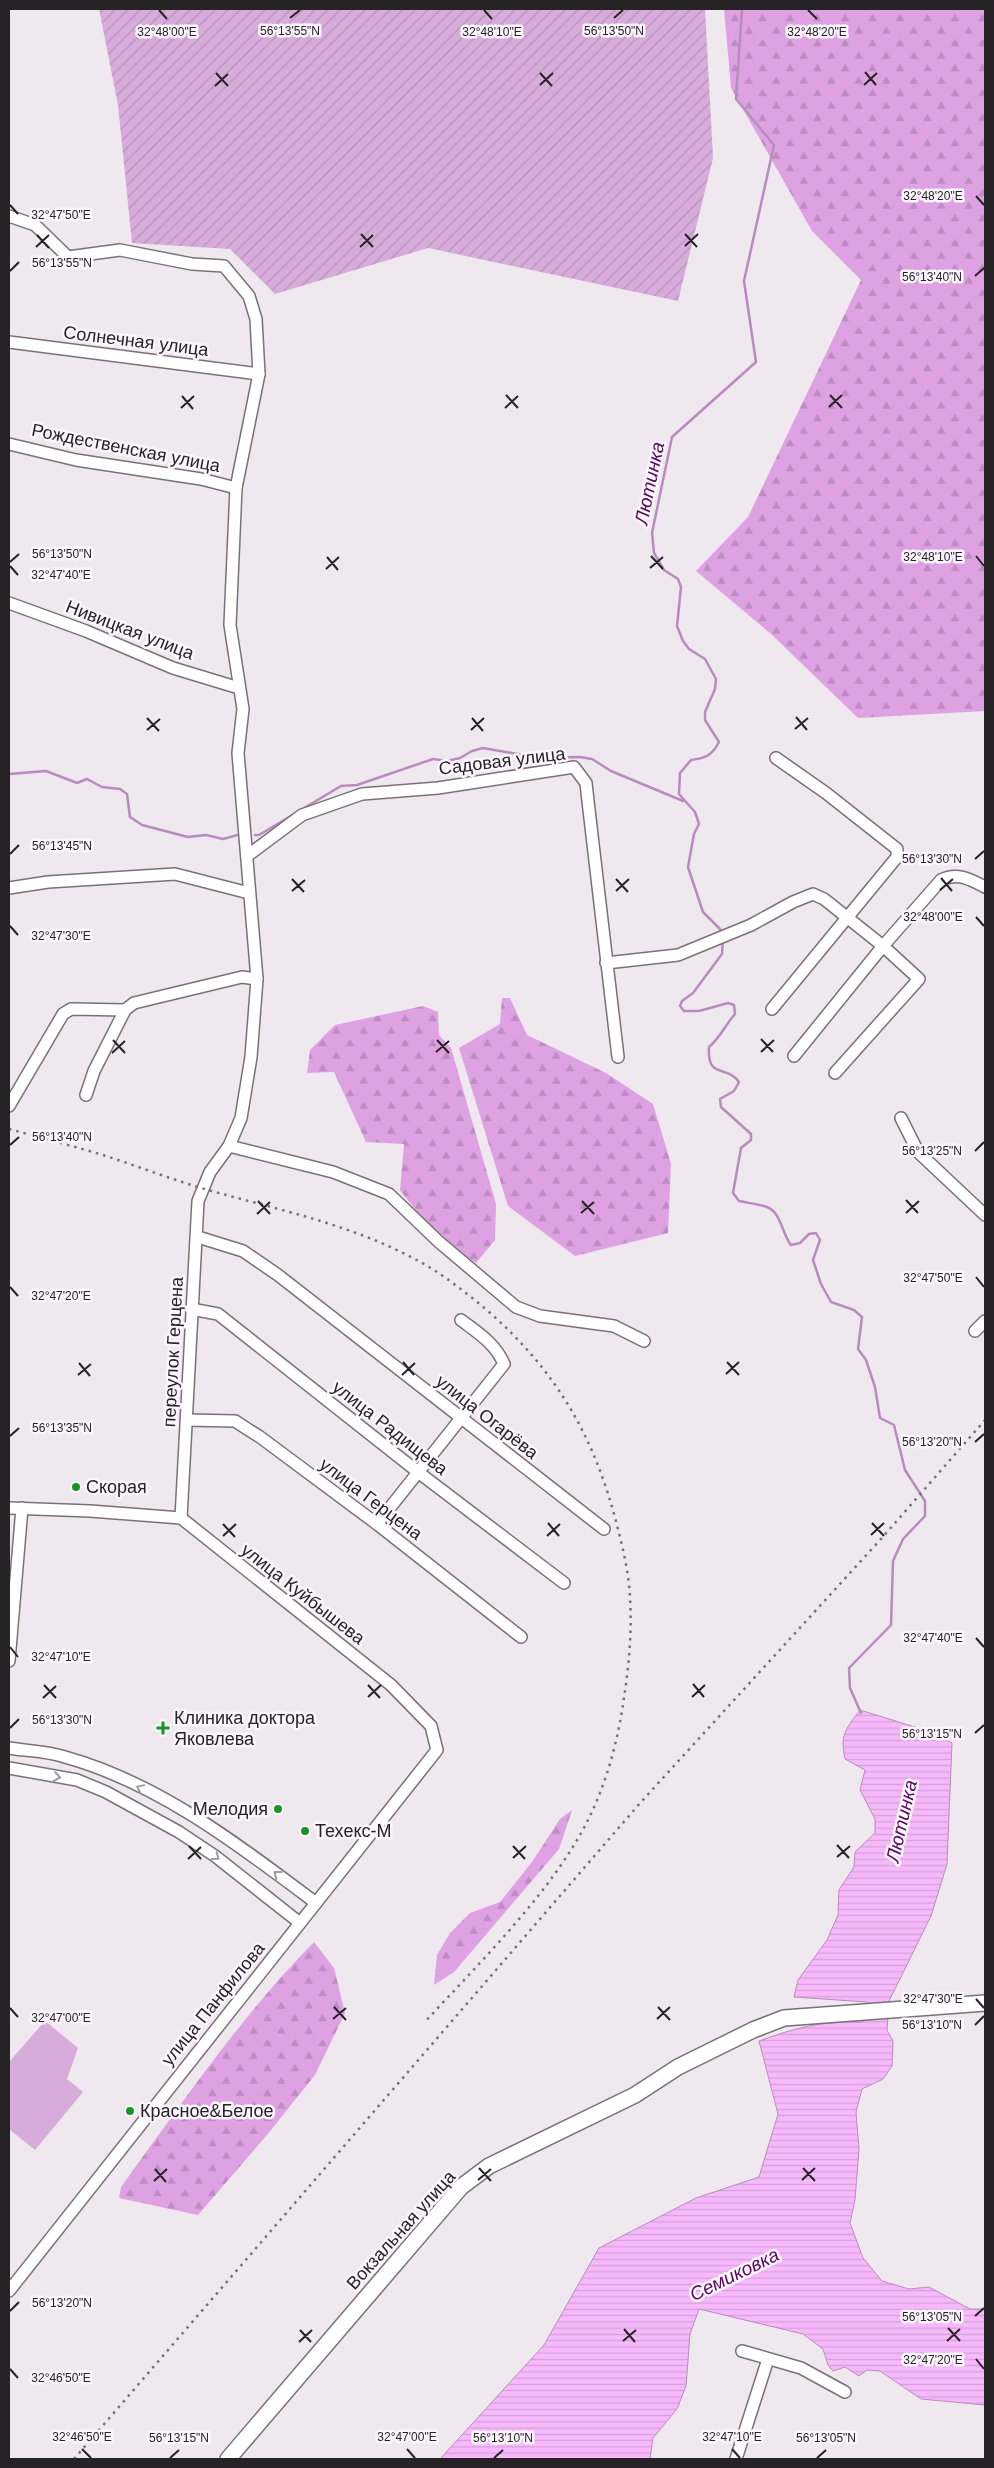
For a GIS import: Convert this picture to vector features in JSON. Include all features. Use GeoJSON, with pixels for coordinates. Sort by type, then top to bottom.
{"type":"FeatureCollection","features":[{"type":"Feature","properties":{"kind":"main road","name":"Вокзальная улица"},"geometry":{"type":"LineString","coordinates":[[228,2459],[461,2188],[488,2166],[635,2095],[678,2066],[753,2030],[784,2018],[985,2003]]}},
{"type":"Feature","properties":{"kind":"street","name":"переулок Герцена"},"geometry":{"type":"LineString","coordinates":[[9,216],[35,225],[68,257],[120,250],[192,264],[224,266],[249,296],[256,319],[258,374],[236,488],[230,625],[243,709],[238,753],[257,979],[252,1057],[241,1118],[229,1146],[210,1172],[198,1201],[198,1237],[191,1309],[181,1518]]}},
{"type":"Feature","properties":{"kind":"street","name":"Солнечная улица"},"geometry":{"type":"LineString","coordinates":[[9,342],[258,374]]}},
{"type":"Feature","properties":{"kind":"street","name":"Рождественская улица"},"geometry":{"type":"LineString","coordinates":[[9,444],[76,460],[201,478],[236,488]]}},
{"type":"Feature","properties":{"kind":"street","name":"Нивицкая улица"},"geometry":{"type":"LineString","coordinates":[[9,603],[86,631],[173,668],[239,688]]}},
{"type":"Feature","properties":{"kind":"street"},"geometry":{"type":"LineString","coordinates":[[772,1009],[897,857],[897,848],[833,798],[776,758]]}},
{"type":"Feature","properties":{"kind":"street","name":"Садовая улица"},"geometry":{"type":"LineString","coordinates":[[247,856],[302,815],[362,794],[438,788],[574,767],[586,783],[618,1058]]}},
{"type":"Feature","properties":{"kind":"street"},"geometry":{"type":"LineString","coordinates":[[9,888],[48,882],[175,874],[249,893]]}},
{"type":"Feature","properties":{"kind":"street"},"geometry":{"type":"LineString","coordinates":[[794,1056],[882,946],[941,880],[949,876],[965,877],[985,887]]}},
{"type":"Feature","properties":{"kind":"street"},"geometry":{"type":"LineString","coordinates":[[606,963],[678,955],[728,935],[814,894],[824,899],[848,918],[919,979],[835,1073]]}},
{"type":"Feature","properties":{"kind":"street"},"geometry":{"type":"LineString","coordinates":[[86,1096],[94,1071],[125,1010],[134,1003],[242,977],[257,979]]}},
{"type":"Feature","properties":{"kind":"street"},"geometry":{"type":"LineString","coordinates":[[9,1106],[63,1014],[72,1008],[125,1010]]}},
{"type":"Feature","properties":{"kind":"street"},"geometry":{"type":"LineString","coordinates":[[901,1118],[918,1152],[985,1215],[985,1220]]}},
{"type":"Feature","properties":{"kind":"street"},"geometry":{"type":"LineString","coordinates":[[229,1146],[333,1172],[389,1194],[439,1242],[516,1307],[540,1316],[614,1326],[644,1341]]}},
{"type":"Feature","properties":{"kind":"street","name":"улица Огарёва"},"geometry":{"type":"LineString","coordinates":[[198,1237],[243,1251],[278,1275],[604,1529]]}},
{"type":"Feature","properties":{"kind":"street","name":"улица Радищева"},"geometry":{"type":"LineString","coordinates":[[191,1309],[218,1314],[418,1472],[564,1583]]}},
{"type":"Feature","properties":{"kind":"street"},"geometry":{"type":"LineString","coordinates":[[378,1524],[504,1364],[499,1353],[484,1337],[461,1320]]}},
{"type":"Feature","properties":{"kind":"street"},"geometry":{"type":"LineString","coordinates":[[975,1331],[985,1321]]}},
{"type":"Feature","properties":{"kind":"street","name":"улица Герцена"},"geometry":{"type":"LineString","coordinates":[[187,1420],[235,1421],[260,1437],[378,1524],[520,1637]]}},
{"type":"Feature","properties":{"kind":"street"},"geometry":{"type":"LineString","coordinates":[[9,1508],[90,1510],[181,1518]]}},
{"type":"Feature","properties":{"kind":"street"},"geometry":{"type":"LineString","coordinates":[[9,1661],[22,1508]]}},
{"type":"Feature","properties":{"kind":"street","name":"улица Куйбышева"},"geometry":{"type":"LineString","coordinates":[[181,1518],[391,1685],[432,1726],[436,1737]]}},
{"type":"Feature","properties":{"kind":"street","name":"улица Панфилова"},"geometry":{"type":"LineString","coordinates":[[9,2291],[437,1750],[436,1737]]}},
{"type":"Feature","properties":{"kind":"street"},"geometry":{"type":"LineString","coordinates":[[9,1748],[62,1756],[92,1765],[158,1796],[229,1838],[316,1904]]}},
{"type":"Feature","properties":{"kind":"street"},"geometry":{"type":"LineString","coordinates":[[9,1768],[77,1780],[106,1792],[179,1832],[215,1856],[300,1923]]}},
{"type":"Feature","properties":{"kind":"street"},"geometry":{"type":"LineString","coordinates":[[742,2351],[801,2368],[845,2392]]}},
{"type":"Feature","properties":{"kind":"street"},"geometry":{"type":"LineString","coordinates":[[736,2459],[768,2359]]}},
{"type":"Feature","properties":{"kind":"green space"},"geometry":{"type":"Polygon","coordinates":[[[724,9],[985,9],[985,711],[858,718],[771,634],[696,571],[748,517],[861,280],[812,231],[731,88],[724,9]]]}},
{"type":"Feature","properties":{"kind":"green space"},"geometry":{"type":"Polygon","coordinates":[[[502,998],[510,998],[527,1035],[606,1073],[653,1104],[671,1164],[668,1233],[575,1256],[508,1206],[459,1048],[500,1024],[502,998]]]}},
{"type":"Feature","properties":{"kind":"green space"},"geometry":{"type":"Polygon","coordinates":[[[423,1006],[438,1012],[439,1035],[451,1048],[496,1204],[495,1240],[476,1263],[464,1256],[434,1231],[400,1190],[404,1144],[366,1142],[334,1072],[307,1073],[310,1050],[335,1025],[423,1006]]]}},
{"type":"Feature","properties":{"kind":"green space"},"geometry":{"type":"Polygon","coordinates":[[[572,1810],[559,1849],[454,1972],[434,1985],[437,1955],[450,1933],[470,1913],[500,1902],[532,1862],[560,1819],[572,1810]]]}},
{"type":"Feature","properties":{"kind":"green space"},"geometry":{"type":"Polygon","coordinates":[[[314,1942],[334,1968],[345,2013],[315,2075],[267,2135],[198,2215],[119,2198],[121,2187],[213,2061],[287,1970],[314,1942]]]}},
{"type":"Feature","properties":{"kind":"shaded area"},"geometry":{"type":"Polygon","coordinates":[[[99,9],[705,9],[713,158],[678,301],[428,248],[275,294],[230,249],[132,243],[118,105],[99,9]]]}},
{"type":"Feature","properties":{"kind":"shaded area"},"geometry":{"type":"Polygon","coordinates":[[[45,2021],[78,2048],[67,2079],[83,2092],[35,2150],[9,2129],[9,2062],[45,2021]]]}},
{"type":"Feature","properties":{"kind":"water","name":"Семиковка"},"geometry":{"type":"Polygon","coordinates":[[[860,1710],[931,1732],[952,1743],[947,1864],[931,1916],[889,2001],[887,2030],[893,2041],[892,2066],[883,2079],[862,2089],[856,2112],[859,2149],[855,2200],[850,2223],[863,2258],[882,2281],[909,2289],[929,2287],[970,2309],[985,2309],[985,2405],[921,2399],[880,2371],[867,2370],[859,2376],[845,2367],[833,2371],[828,2365],[823,2349],[803,2334],[699,2309],[690,2334],[686,2386],[677,2409],[653,2438],[650,2459],[440,2459],[544,2345],[599,2248],[696,2198],[759,2177],[778,2114],[759,2041],[810,2026],[863,2022],[867,2002],[794,1997],[798,1980],[827,1940],[838,1915],[839,1890],[854,1867],[855,1852],[875,1833],[875,1819],[860,1790],[865,1770],[845,1759],[843,1744],[845,1733],[860,1710]]]}},
{"type":"Feature","properties":{"kind":"waterway","name":"Лютинка"},"geometry":{"type":"LineString","coordinates":[[721,934],[720,929],[703,912],[688,867],[694,834],[699,824],[695,812],[679,794],[680,773],[691,760],[711,753],[719,742],[705,720],[705,712],[715,689],[716,679],[705,659],[689,649],[683,641],[677,626],[681,587],[678,579],[664,570],[654,553],[652,533],[672,437],[756,362],[744,281],[774,145],[736,99],[742,9]]}},
{"type":"Feature","properties":{"kind":"waterway"},"geometry":{"type":"LineString","coordinates":[[255,835],[259,835],[341,786],[357,785],[433,759],[448,761],[460,758],[472,751],[483,748],[540,758],[580,757],[592,759],[611,771],[683,801]]}},
{"type":"Feature","properties":{"kind":"waterway"},"geometry":{"type":"LineString","coordinates":[[9,774],[46,771],[77,783],[87,779],[102,787],[120,789],[127,794],[130,817],[142,825],[188,837],[206,835],[223,839],[241,834]]}},
{"type":"Feature","properties":{"kind":"waterway","name":"Лютинка"},"geometry":{"type":"LineString","coordinates":[[723,939],[722,954],[693,993],[682,1001],[680,1006],[684,1011],[699,1011],[728,1003],[734,1005],[735,1014],[709,1047],[709,1057],[714,1068],[729,1074],[739,1082],[734,1091],[720,1099],[721,1107],[751,1134],[751,1140],[741,1148],[733,1193],[739,1201],[764,1206],[772,1210],[791,1245],[800,1243],[809,1234],[816,1233],[820,1240],[813,1260],[821,1284],[831,1302],[854,1310],[862,1317],[858,1349],[866,1360],[875,1387],[880,1418],[894,1425],[905,1470],[925,1501],[925,1516],[903,1539],[893,1561],[891,1625],[849,1668],[850,1688],[861,1713]]}},
{"type":"Feature","properties":{"kind":"railway"},"geometry":{"type":"LineString","coordinates":[[9,1129],[106,1156],[208,1190],[337,1226],[387,1245],[411,1257],[460,1289],[488,1311],[512,1334],[553,1382],[584,1434],[608,1493],[627,1570],[629,1589],[630,1648],[622,1714],[611,1760],[595,1806],[573,1847],[555,1874],[513,1926],[424,2023]]}},
{"type":"Feature","properties":{"kind":"railway"},"geometry":{"type":"LineString","coordinates":[[74,2459],[641,1802],[881,1539],[985,1420]]}},
{"type":"Feature","properties":{"kind":"place","name":"Скорая"},"geometry":{"type":"Point","coordinates":[76,1487]}},
{"type":"Feature","properties":{"kind":"place","name":"Клиника доктора Яковлева"},"geometry":{"type":"Point","coordinates":[163,1728]}},
{"type":"Feature","properties":{"kind":"place","name":"Мелодия"},"geometry":{"type":"Point","coordinates":[278,1809]}},
{"type":"Feature","properties":{"kind":"place","name":"Техекс-М"},"geometry":{"type":"Point","coordinates":[305,1831]}},
{"type":"Feature","properties":{"kind":"place","name":"Красное&Белое"},"geometry":{"type":"Point","coordinates":[130,2111]}}]}
